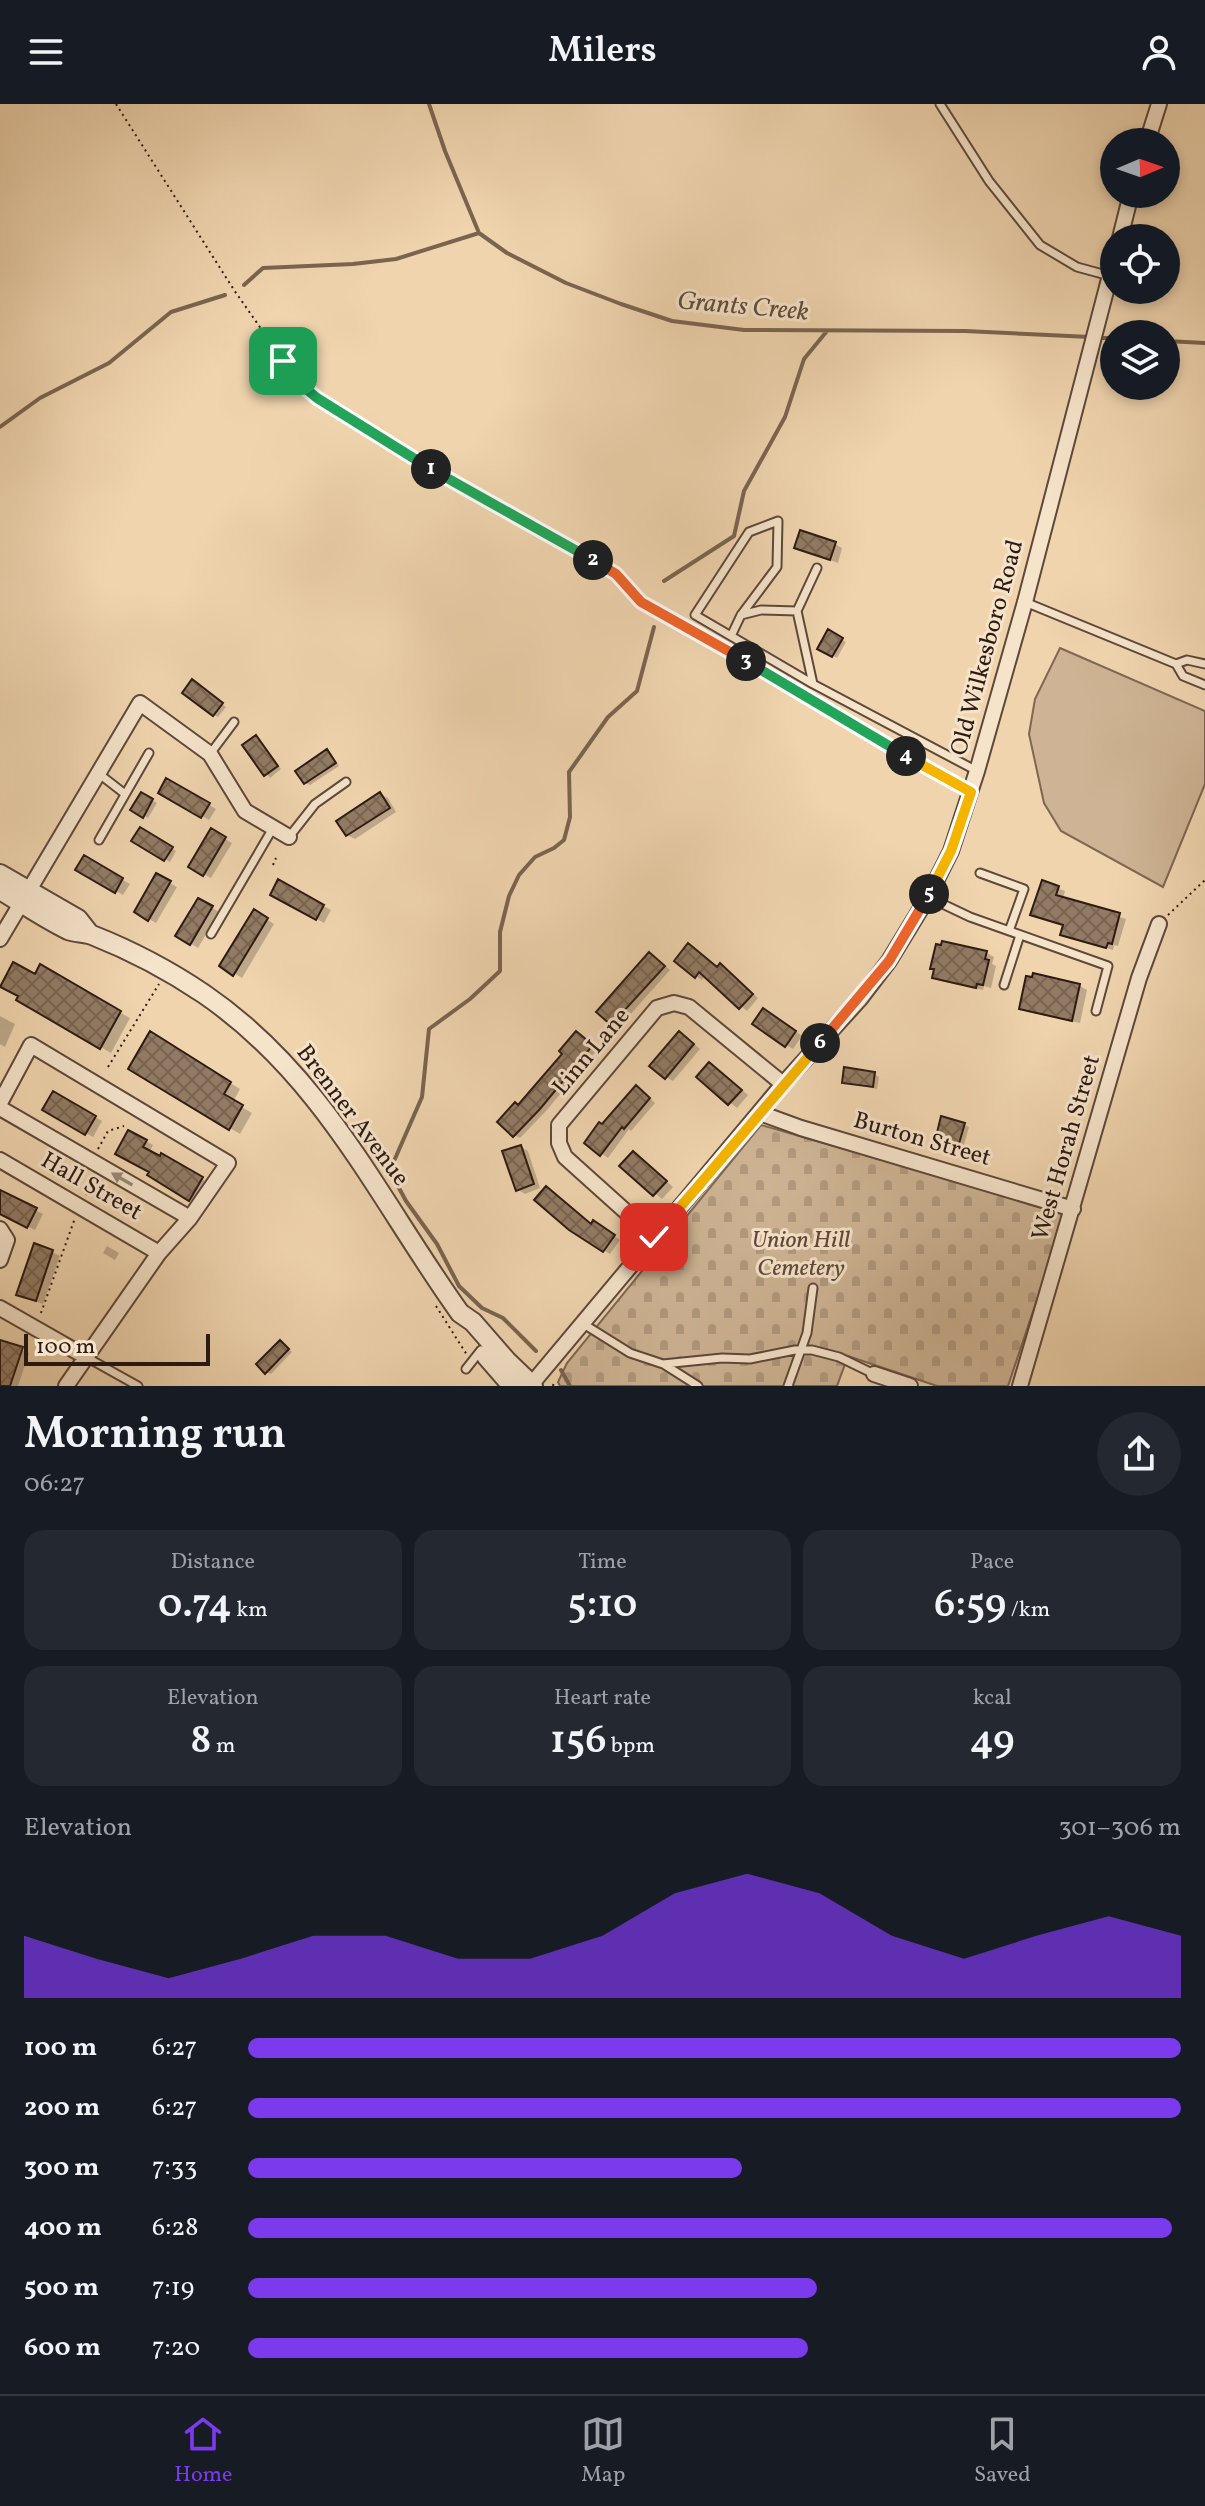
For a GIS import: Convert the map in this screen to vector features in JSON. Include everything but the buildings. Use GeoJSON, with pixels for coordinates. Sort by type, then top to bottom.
{"type":"FeatureCollection","features":[{"type":"Feature","properties":{"kind":"street"},"geometry":{"type":"LineString","coordinates":[[1151,128],[1159,104]]}},
{"type":"Feature","properties":{"kind":"street","name":"Old Wilkesboro Road"},"geometry":{"type":"LineString","coordinates":[[532,1385],[783,1084],[860,999],[889,961],[928,897],[951,851],[971,792],[1025,602],[1103,304]]}},
{"type":"Feature","properties":{"kind":"street"},"geometry":{"type":"LineString","coordinates":[[0,939],[140,703],[210,754],[245,811],[289,837]]}},
{"type":"Feature","properties":{"kind":"street","name":"Brenner Avenue"},"geometry":{"type":"LineString","coordinates":[[0,874],[26,896]]}},
{"type":"Feature","properties":{"kind":"street","name":"Brenner Avenue"},"geometry":{"type":"LineString","coordinates":[[0,890],[26,896],[78,919],[89,933],[203,994],[272,1050],[304,1084],[367,1169],[460,1313],[477,1356],[512,1386]]}},
{"type":"Feature","properties":{"kind":"street","name":"West Horah Street"},"geometry":{"type":"LineString","coordinates":[[1020,1386],[1139,978],[1159,924]]}},
{"type":"Feature","properties":{"kind":"street","name":"Linn Lane"},"geometry":{"type":"LineString","coordinates":[[654,1237],[565,1157],[559,1143],[559,1125],[657,1008],[674,1003],[689,1007],[783,1084]]}},
{"type":"Feature","properties":{"kind":"street"},"geometry":{"type":"LineString","coordinates":[[66,1386],[159,1253],[190,1218],[228,1163],[31,1045],[0,1105],[190,1218]]}},
{"type":"Feature","properties":{"kind":"street","name":"Burton Street"},"geometry":{"type":"LineString","coordinates":[[760,1113],[1073,1209]]}},
{"type":"Feature","properties":{"kind":"street","name":"Hall Street"},"geometry":{"type":"LineString","coordinates":[[0,1160],[159,1253]]}},
{"type":"Feature","properties":{"kind":"street"},"geometry":{"type":"LineString","coordinates":[[0,1229],[7,1240],[0,1260]]}},
{"type":"Feature","properties":{"kind":"street"},"geometry":{"type":"LineString","coordinates":[[0,1308],[86,1357]]}},
{"type":"Feature","properties":{"kind":"street","name":"Brenner Avenue"},"geometry":{"type":"LineString","coordinates":[[460,1313],[473,1322],[532,1385]]}},
{"type":"Feature","properties":{"kind":"street"},"geometry":{"type":"LineString","coordinates":[[874,1374],[910,1386]]}},
{"type":"Feature","properties":{"kind":"lane"},"geometry":{"type":"LineString","coordinates":[[940,104],[989,181],[1040,245],[1077,267],[1100,273]]}},
{"type":"Feature","properties":{"kind":"lane"},"geometry":{"type":"LineString","coordinates":[[732,634],[741,615],[777,567],[778,521],[749,532],[695,615],[813,684],[977,771]]}},
{"type":"Feature","properties":{"kind":"lane"},"geometry":{"type":"LineString","coordinates":[[813,684],[797,611],[817,568]]}},
{"type":"Feature","properties":{"kind":"lane"},"geometry":{"type":"LineString","coordinates":[[1025,602],[1176,664],[1183,676],[1205,685]]}},
{"type":"Feature","properties":{"kind":"lane"},"geometry":{"type":"LineString","coordinates":[[741,615],[761,610],[797,611]]}},
{"type":"Feature","properties":{"kind":"lane"},"geometry":{"type":"LineString","coordinates":[[1176,664],[1187,660],[1205,664]]}},
{"type":"Feature","properties":{"kind":"lane"},"geometry":{"type":"LineString","coordinates":[[210,754],[234,722]]}},
{"type":"Feature","properties":{"kind":"lane"},"geometry":{"type":"LineString","coordinates":[[99,840],[149,753]]}},
{"type":"Feature","properties":{"kind":"lane"},"geometry":{"type":"LineString","coordinates":[[98,773],[125,794]]}},
{"type":"Feature","properties":{"kind":"lane"},"geometry":{"type":"LineString","coordinates":[[289,837],[315,804],[346,782]]}},
{"type":"Feature","properties":{"kind":"lane"},"geometry":{"type":"LineString","coordinates":[[211,934],[273,828]]}},
{"type":"Feature","properties":{"kind":"lane"},"geometry":{"type":"LineString","coordinates":[[980,873],[1024,889],[1009,931]]}},
{"type":"Feature","properties":{"kind":"lane"},"geometry":{"type":"LineString","coordinates":[[928,897],[970,917],[1108,966],[1096,1011]]}},
{"type":"Feature","properties":{"kind":"lane"},"geometry":{"type":"LineString","coordinates":[[1004,985],[1020,935]]}},
{"type":"Feature","properties":{"kind":"lane"},"geometry":{"type":"LineString","coordinates":[[788,1386],[807,1333],[813,1288]]}},
{"type":"Feature","properties":{"kind":"lane"},"geometry":{"type":"LineString","coordinates":[[582,1322],[630,1353],[663,1364],[698,1386]]}},
{"type":"Feature","properties":{"kind":"lane"},"geometry":{"type":"LineString","coordinates":[[663,1364],[759,1358],[802,1349],[839,1357],[874,1374]]}},
{"type":"Feature","properties":{"kind":"lane"},"geometry":{"type":"LineString","coordinates":[[466,1369],[477,1356]]}},
{"type":"Feature","properties":{"kind":"lane"},"geometry":{"type":"LineString","coordinates":[[86,1357],[138,1386]]}},
{"type":"Feature","properties":{"kind":"path"},"geometry":{"type":"LineString","coordinates":[[116,104],[234,290],[299,383],[308,391],[423,464],[600,563],[616,574],[641,602],[971,792]]}},
{"type":"Feature","properties":{"kind":"path"},"geometry":{"type":"LineString","coordinates":[[273,865],[276,858]]}},
{"type":"Feature","properties":{"kind":"path"},"geometry":{"type":"LineString","coordinates":[[1159,924],[1205,880]]}},
{"type":"Feature","properties":{"kind":"path"},"geometry":{"type":"LineString","coordinates":[[108,1067],[160,982]]}},
{"type":"Feature","properties":{"kind":"path"},"geometry":{"type":"LineString","coordinates":[[98,1149],[108,1131],[124,1126]]}},
{"type":"Feature","properties":{"kind":"path"},"geometry":{"type":"LineString","coordinates":[[84,1198],[97,1175]]}},
{"type":"Feature","properties":{"kind":"path"},"geometry":{"type":"LineString","coordinates":[[41,1313],[77,1213]]}},
{"type":"Feature","properties":{"kind":"path"},"geometry":{"type":"LineString","coordinates":[[430,1297],[477,1356]]}},
{"type":"Feature","properties":{"kind":"path"},"geometry":{"type":"LineString","coordinates":[[553,1386],[554,1381]]}},
{"type":"Feature","properties":{"kind":"green space"},"geometry":{"type":"Polygon","coordinates":[[[1060,648],[1205,711],[1205,784],[1163,887],[1061,831],[1044,803],[1029,734],[1035,699],[1060,648]]]}},
{"type":"Feature","properties":{"kind":"green space","name":"Union Hill Cemetery"},"geometry":{"type":"Polygon","coordinates":[[[761,1125],[1066,1213],[1008,1386],[937,1386],[848,1356],[837,1386],[560,1386],[558,1382],[567,1363],[761,1125]]]}},
{"type":"Feature","properties":{"kind":"waterway","name":"Grants Creek"},"geometry":{"type":"LineString","coordinates":[[429,104],[479,233],[507,253],[566,283],[621,304],[672,321],[744,330],[965,331],[1090,337]]}},
{"type":"Feature","properties":{"kind":"waterway"},"geometry":{"type":"LineString","coordinates":[[244,285],[263,268],[396,259],[479,233]]}},
{"type":"Feature","properties":{"kind":"waterway"},"geometry":{"type":"LineString","coordinates":[[0,427],[40,398],[109,363],[171,312],[225,295]]}},
{"type":"Feature","properties":{"kind":"waterway"},"geometry":{"type":"LineString","coordinates":[[664,581],[734,536],[744,491],[785,417],[804,359],[827,331]]}},
{"type":"Feature","properties":{"kind":"waterway","name":"Grants Creek"},"geometry":{"type":"LineString","coordinates":[[1180,342],[1205,343]]}},
{"type":"Feature","properties":{"kind":"waterway"},"geometry":{"type":"LineString","coordinates":[[536,1351],[503,1318],[482,1308],[459,1286],[437,1244],[406,1201],[392,1175],[394,1161],[422,1097],[429,1029],[470,999],[500,971],[500,932],[509,896],[519,875],[535,857],[564,840],[570,817],[569,772],[608,717],[637,691],[654,627]]}},
{"type":"Feature","properties":{"kind":"waterway"},"geometry":{"type":"LineString","coordinates":[[561,1370],[570,1386]]}},
{"type":"Feature","properties":{"kind":"route"},"geometry":{"type":"LineString","coordinates":[[283,361],[299,383],[363,428],[600,563],[616,574],[641,602],[971,792],[951,851],[928,897],[889,961],[860,999],[783,1084],[654,1237]]}}]}
